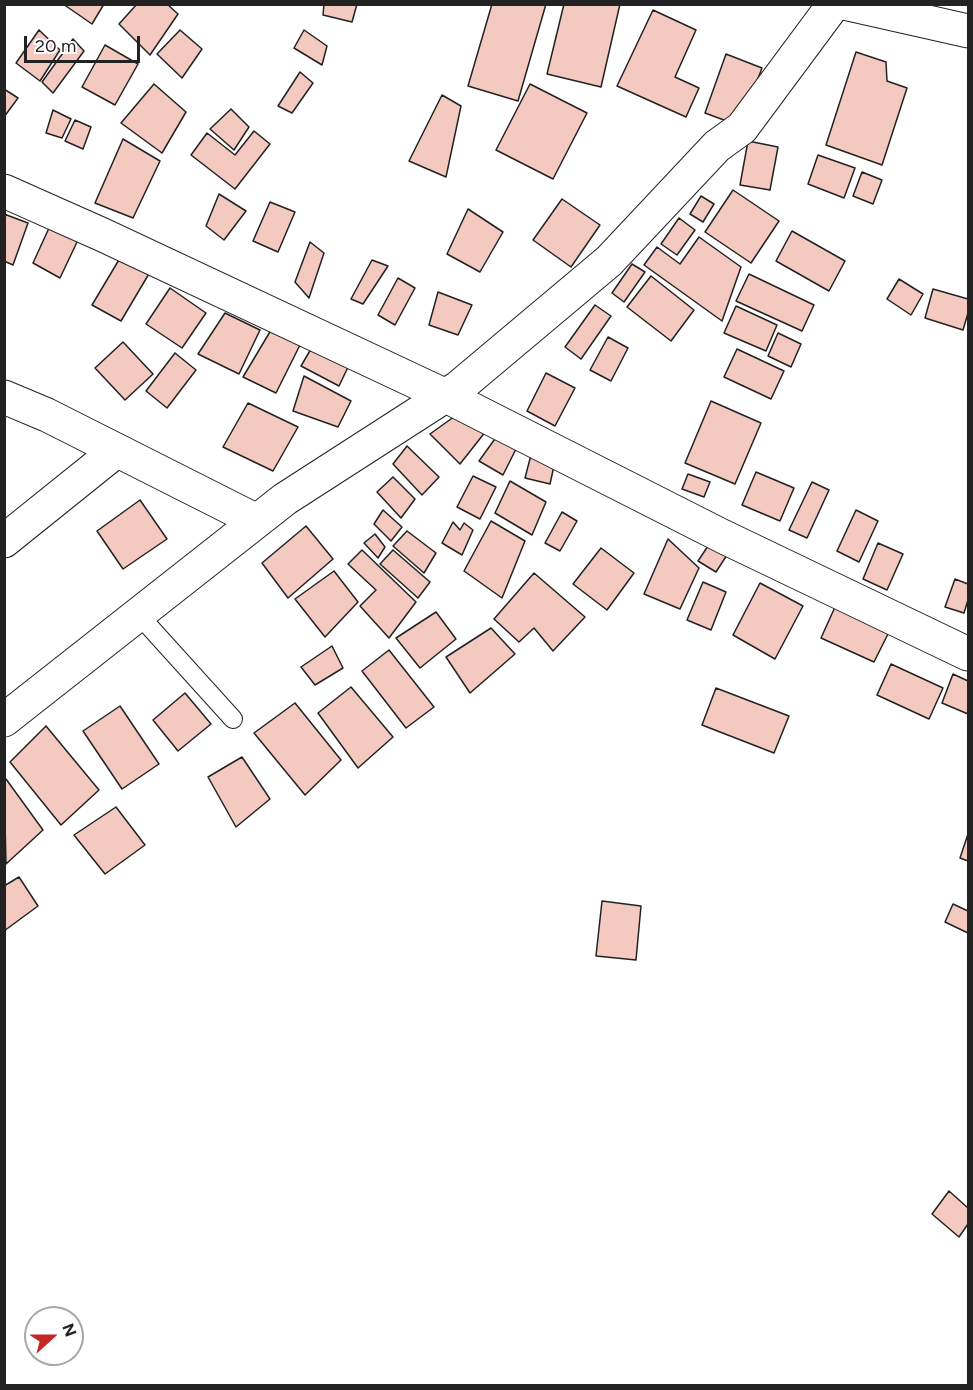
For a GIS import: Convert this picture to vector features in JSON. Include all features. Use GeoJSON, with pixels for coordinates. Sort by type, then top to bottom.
{"type":"FeatureCollection","features":[{"type":"Feature","properties":{"kind":"street"},"geometry":{"type":"LineString","coordinates":[[4,720],[285,499],[459,387],[609,261],[717,146],[742,128],[834,4]]}},
{"type":"Feature","properties":{"kind":"street"},"geometry":{"type":"LineString","coordinates":[[848,4],[969,31]]}},
{"type":"Feature","properties":{"kind":"street"},"geometry":{"type":"LineString","coordinates":[[4,191],[446,396],[722,536],[969,654]]}},
{"type":"Feature","properties":{"kind":"street"},"geometry":{"type":"LineString","coordinates":[[4,397],[47,415],[256,521]]}},
{"type":"Feature","properties":{"kind":"street"},"geometry":{"type":"LineString","coordinates":[[4,541],[117,451]]}},
{"type":"Feature","properties":{"kind":"lane"},"geometry":{"type":"LineString","coordinates":[[138,614],[233,719]]}},
{"type":"Feature","properties":{"kind":"building"},"geometry":{"type":"Polygon","coordinates":[[[63,4],[104,4],[92,24],[63,4]]]}},
{"type":"Feature","properties":{"kind":"building"},"geometry":{"type":"Polygon","coordinates":[[[137,4],[167,4],[178,14],[150,55],[119,24],[137,4]]]}},
{"type":"Feature","properties":{"kind":"building"},"geometry":{"type":"Polygon","coordinates":[[[324,4],[357,4],[352,22],[323,15],[324,4]]]}},
{"type":"Feature","properties":{"kind":"building"},"geometry":{"type":"Polygon","coordinates":[[[492,4],[546,4],[518,101],[468,86],[492,4]]]}},
{"type":"Feature","properties":{"kind":"building"},"geometry":{"type":"Polygon","coordinates":[[[564,4],[620,4],[601,87],[547,74],[564,4]]]}},
{"type":"Feature","properties":{"kind":"building"},"geometry":{"type":"Polygon","coordinates":[[[653,10],[696,30],[675,77],[699,88],[686,117],[617,86],[653,10]]]}},
{"type":"Feature","properties":{"kind":"building"},"geometry":{"type":"Polygon","coordinates":[[[39,30],[60,50],[40,81],[16,63],[39,30]]]}},
{"type":"Feature","properties":{"kind":"building"},"geometry":{"type":"Polygon","coordinates":[[[180,30],[202,49],[182,78],[157,54],[180,30]]]}},
{"type":"Feature","properties":{"kind":"building"},"geometry":{"type":"Polygon","coordinates":[[[304,30],[327,46],[322,65],[294,48],[304,30]]]}},
{"type":"Feature","properties":{"kind":"building"},"geometry":{"type":"Polygon","coordinates":[[[73,39],[84,51],[53,93],[42,82],[73,39]]]}},
{"type":"Feature","properties":{"kind":"building"},"geometry":{"type":"Polygon","coordinates":[[[105,45],[138,64],[115,105],[82,87],[105,45]]]}},
{"type":"Feature","properties":{"kind":"building"},"geometry":{"type":"Polygon","coordinates":[[[856,52],[886,62],[887,81],[907,88],[882,165],[826,145],[856,52]]]}},
{"type":"Feature","properties":{"kind":"building"},"geometry":{"type":"Polygon","coordinates":[[[726,54],[762,68],[740,126],[705,113],[726,54]]]}},
{"type":"Feature","properties":{"kind":"building"},"geometry":{"type":"Polygon","coordinates":[[[300,72],[313,83],[292,113],[278,106],[300,72]]]}},
{"type":"Feature","properties":{"kind":"building"},"geometry":{"type":"Polygon","coordinates":[[[154,84],[186,112],[162,153],[121,123],[154,84]]]}},
{"type":"Feature","properties":{"kind":"building"},"geometry":{"type":"Polygon","coordinates":[[[530,84],[587,113],[553,179],[496,150],[530,84]]]}},
{"type":"Feature","properties":{"kind":"building"},"geometry":{"type":"Polygon","coordinates":[[[4,89],[18,98],[4,117],[4,89]]]}},
{"type":"Feature","properties":{"kind":"building"},"geometry":{"type":"Polygon","coordinates":[[[442,95],[461,106],[446,177],[409,161],[442,95]]]}},
{"type":"Feature","properties":{"kind":"building"},"geometry":{"type":"Polygon","coordinates":[[[231,109],[249,127],[234,150],[210,129],[231,109]]]}},
{"type":"Feature","properties":{"kind":"building"},"geometry":{"type":"Polygon","coordinates":[[[53,110],[71,119],[62,138],[46,133],[53,110]]]}},
{"type":"Feature","properties":{"kind":"building"},"geometry":{"type":"Polygon","coordinates":[[[75,120],[91,127],[83,149],[65,141],[75,120]]]}},
{"type":"Feature","properties":{"kind":"building"},"geometry":{"type":"Polygon","coordinates":[[[254,131],[270,144],[235,189],[191,155],[207,133],[235,155],[254,131]]]}},
{"type":"Feature","properties":{"kind":"building"},"geometry":{"type":"Polygon","coordinates":[[[123,139],[160,161],[133,218],[95,203],[123,139]]]}},
{"type":"Feature","properties":{"kind":"building"},"geometry":{"type":"Polygon","coordinates":[[[748,141],[778,147],[770,190],[740,185],[748,141]]]}},
{"type":"Feature","properties":{"kind":"building"},"geometry":{"type":"Polygon","coordinates":[[[818,155],[855,168],[844,198],[808,184],[818,155]]]}},
{"type":"Feature","properties":{"kind":"building"},"geometry":{"type":"Polygon","coordinates":[[[862,172],[882,180],[873,204],[853,196],[862,172]]]}},
{"type":"Feature","properties":{"kind":"building"},"geometry":{"type":"Polygon","coordinates":[[[733,190],[779,221],[751,263],[705,232],[733,190]]]}},
{"type":"Feature","properties":{"kind":"building"},"geometry":{"type":"Polygon","coordinates":[[[219,194],[246,211],[224,240],[206,226],[219,194]]]}},
{"type":"Feature","properties":{"kind":"building"},"geometry":{"type":"Polygon","coordinates":[[[701,196],[714,204],[703,222],[690,214],[701,196]]]}},
{"type":"Feature","properties":{"kind":"building"},"geometry":{"type":"Polygon","coordinates":[[[562,199],[600,225],[571,267],[533,240],[562,199]]]}},
{"type":"Feature","properties":{"kind":"building"},"geometry":{"type":"Polygon","coordinates":[[[270,202],[295,212],[278,252],[253,241],[270,202]]]}},
{"type":"Feature","properties":{"kind":"building"},"geometry":{"type":"Polygon","coordinates":[[[468,209],[503,232],[480,272],[447,254],[468,209]]]}},
{"type":"Feature","properties":{"kind":"building"},"geometry":{"type":"Polygon","coordinates":[[[4,214],[28,223],[13,265],[4,261],[4,214]]]}},
{"type":"Feature","properties":{"kind":"building"},"geometry":{"type":"Polygon","coordinates":[[[679,218],[695,230],[677,255],[661,244],[679,218]]]}},
{"type":"Feature","properties":{"kind":"building"},"geometry":{"type":"Polygon","coordinates":[[[49,228],[78,240],[60,278],[33,263],[49,228]]]}},
{"type":"Feature","properties":{"kind":"building"},"geometry":{"type":"Polygon","coordinates":[[[792,231],[845,261],[829,291],[776,261],[792,231]]]}},
{"type":"Feature","properties":{"kind":"building"},"geometry":{"type":"Polygon","coordinates":[[[699,237],[741,267],[722,321],[644,265],[657,247],[680,264],[699,237]]]}},
{"type":"Feature","properties":{"kind":"building"},"geometry":{"type":"Polygon","coordinates":[[[310,242],[324,253],[309,298],[295,282],[310,242]]]}},
{"type":"Feature","properties":{"kind":"building"},"geometry":{"type":"Polygon","coordinates":[[[123,253],[153,267],[121,321],[92,305],[123,253]]]}},
{"type":"Feature","properties":{"kind":"building"},"geometry":{"type":"Polygon","coordinates":[[[372,260],[388,266],[363,304],[351,299],[372,260]]]}},
{"type":"Feature","properties":{"kind":"building"},"geometry":{"type":"Polygon","coordinates":[[[632,264],[645,272],[624,302],[612,293],[632,264]]]}},
{"type":"Feature","properties":{"kind":"building"},"geometry":{"type":"Polygon","coordinates":[[[749,274],[814,305],[802,331],[736,301],[749,274]]]}},
{"type":"Feature","properties":{"kind":"building"},"geometry":{"type":"Polygon","coordinates":[[[651,276],[694,310],[671,341],[627,307],[651,276]]]}},
{"type":"Feature","properties":{"kind":"building"},"geometry":{"type":"Polygon","coordinates":[[[398,278],[415,288],[395,325],[378,315],[398,278]]]}},
{"type":"Feature","properties":{"kind":"building"},"geometry":{"type":"Polygon","coordinates":[[[899,279],[923,294],[911,315],[887,299],[899,279]]]}},
{"type":"Feature","properties":{"kind":"building"},"geometry":{"type":"Polygon","coordinates":[[[170,288],[206,313],[182,348],[146,324],[170,288]]]}},
{"type":"Feature","properties":{"kind":"building"},"geometry":{"type":"Polygon","coordinates":[[[933,289],[968,299],[968,313],[963,330],[925,318],[933,289]]]}},
{"type":"Feature","properties":{"kind":"building"},"geometry":{"type":"Polygon","coordinates":[[[438,292],[472,305],[458,335],[429,325],[438,292]]]}},
{"type":"Feature","properties":{"kind":"building"},"geometry":{"type":"Polygon","coordinates":[[[595,305],[611,316],[581,359],[565,347],[595,305]]]}},
{"type":"Feature","properties":{"kind":"building"},"geometry":{"type":"Polygon","coordinates":[[[736,306],[777,325],[766,351],[724,333],[736,306]]]}},
{"type":"Feature","properties":{"kind":"building"},"geometry":{"type":"Polygon","coordinates":[[[225,313],[260,330],[239,374],[198,354],[225,313]]]}},
{"type":"Feature","properties":{"kind":"building"},"geometry":{"type":"Polygon","coordinates":[[[274,325],[302,341],[276,393],[243,377],[274,325]]]}},
{"type":"Feature","properties":{"kind":"building"},"geometry":{"type":"Polygon","coordinates":[[[778,333],[801,344],[791,367],[768,356],[778,333]]]}},
{"type":"Feature","properties":{"kind":"building"},"geometry":{"type":"Polygon","coordinates":[[[608,337],[628,348],[611,381],[590,370],[608,337]]]}},
{"type":"Feature","properties":{"kind":"building"},"geometry":{"type":"Polygon","coordinates":[[[123,342],[153,374],[125,400],[95,368],[123,342]]]}},
{"type":"Feature","properties":{"kind":"building"},"geometry":{"type":"Polygon","coordinates":[[[315,342],[350,363],[339,386],[301,366],[315,342]]]}},
{"type":"Feature","properties":{"kind":"building"},"geometry":{"type":"Polygon","coordinates":[[[737,349],[784,371],[771,399],[724,377],[737,349]]]}},
{"type":"Feature","properties":{"kind":"building"},"geometry":{"type":"Polygon","coordinates":[[[175,353],[196,370],[167,408],[146,391],[175,353]]]}},
{"type":"Feature","properties":{"kind":"building"},"geometry":{"type":"Polygon","coordinates":[[[546,373],[575,388],[555,426],[527,411],[546,373]]]}},
{"type":"Feature","properties":{"kind":"building"},"geometry":{"type":"Polygon","coordinates":[[[304,376],[351,401],[338,427],[293,411],[304,376]]]}},
{"type":"Feature","properties":{"kind":"building"},"geometry":{"type":"Polygon","coordinates":[[[711,401],[761,423],[735,484],[685,463],[711,401]]]}},
{"type":"Feature","properties":{"kind":"building"},"geometry":{"type":"Polygon","coordinates":[[[248,403],[298,427],[273,471],[223,447],[248,403]]]}},
{"type":"Feature","properties":{"kind":"building"},"geometry":{"type":"Polygon","coordinates":[[[462,411],[486,431],[460,464],[430,434],[462,411]]]}},
{"type":"Feature","properties":{"kind":"building"},"geometry":{"type":"Polygon","coordinates":[[[497,436],[517,447],[503,475],[479,461],[497,436]]]}},
{"type":"Feature","properties":{"kind":"building"},"geometry":{"type":"Polygon","coordinates":[[[407,446],[439,477],[422,495],[393,464],[407,446]]]}},
{"type":"Feature","properties":{"kind":"building"},"geometry":{"type":"Polygon","coordinates":[[[532,451],[556,457],[550,484],[525,478],[532,451]]]}},
{"type":"Feature","properties":{"kind":"building"},"geometry":{"type":"Polygon","coordinates":[[[756,472],[794,488],[780,521],[742,505],[756,472]]]}},
{"type":"Feature","properties":{"kind":"building"},"geometry":{"type":"Polygon","coordinates":[[[688,474],[710,482],[704,497],[682,489],[688,474]]]}},
{"type":"Feature","properties":{"kind":"building"},"geometry":{"type":"Polygon","coordinates":[[[473,476],[496,487],[480,519],[457,507],[473,476]]]}},
{"type":"Feature","properties":{"kind":"building"},"geometry":{"type":"Polygon","coordinates":[[[393,477],[415,499],[401,518],[377,492],[393,477]]]}},
{"type":"Feature","properties":{"kind":"building"},"geometry":{"type":"Polygon","coordinates":[[[510,481],[546,502],[532,535],[495,513],[510,481]]]}},
{"type":"Feature","properties":{"kind":"building"},"geometry":{"type":"Polygon","coordinates":[[[812,482],[829,490],[807,538],[789,530],[812,482]]]}},
{"type":"Feature","properties":{"kind":"building"},"geometry":{"type":"Polygon","coordinates":[[[140,500],[167,539],[123,569],[97,531],[140,500]]]}},
{"type":"Feature","properties":{"kind":"building"},"geometry":{"type":"Polygon","coordinates":[[[383,510],[402,527],[391,541],[374,524],[383,510]]]}},
{"type":"Feature","properties":{"kind":"building"},"geometry":{"type":"Polygon","coordinates":[[[856,510],[878,521],[859,562],[837,551],[856,510]]]}},
{"type":"Feature","properties":{"kind":"building"},"geometry":{"type":"Polygon","coordinates":[[[562,512],[577,521],[560,551],[545,543],[562,512]]]}},
{"type":"Feature","properties":{"kind":"building"},"geometry":{"type":"Polygon","coordinates":[[[491,521],[525,541],[502,598],[464,571],[491,521]]]}},
{"type":"Feature","properties":{"kind":"building"},"geometry":{"type":"Polygon","coordinates":[[[453,522],[460,530],[464,523],[473,530],[462,555],[442,543],[453,522]]]}},
{"type":"Feature","properties":{"kind":"building"},"geometry":{"type":"Polygon","coordinates":[[[306,526],[333,559],[288,598],[262,563],[306,526]]]}},
{"type":"Feature","properties":{"kind":"building"},"geometry":{"type":"Polygon","coordinates":[[[407,531],[436,553],[424,573],[393,546],[407,531]]]}},
{"type":"Feature","properties":{"kind":"building"},"geometry":{"type":"Polygon","coordinates":[[[375,534],[385,547],[378,558],[364,543],[375,534]]]}},
{"type":"Feature","properties":{"kind":"building"},"geometry":{"type":"Polygon","coordinates":[[[668,539],[699,568],[680,609],[644,594],[668,539]]]}},
{"type":"Feature","properties":{"kind":"building"},"geometry":{"type":"Polygon","coordinates":[[[710,543],[727,555],[716,572],[698,561],[710,543]]]}},
{"type":"Feature","properties":{"kind":"building"},"geometry":{"type":"Polygon","coordinates":[[[878,543],[903,554],[887,590],[863,579],[878,543]]]}},
{"type":"Feature","properties":{"kind":"building"},"geometry":{"type":"Polygon","coordinates":[[[601,548],[634,573],[607,610],[573,584],[601,548]]]}},
{"type":"Feature","properties":{"kind":"building"},"geometry":{"type":"Polygon","coordinates":[[[362,550],[416,602],[389,638],[360,606],[376,590],[348,564],[362,550]]]}},
{"type":"Feature","properties":{"kind":"building"},"geometry":{"type":"Polygon","coordinates":[[[393,550],[430,582],[418,598],[380,564],[393,550]]]}},
{"type":"Feature","properties":{"kind":"building"},"geometry":{"type":"Polygon","coordinates":[[[334,571],[358,602],[325,637],[295,599],[334,571]]]}},
{"type":"Feature","properties":{"kind":"building"},"geometry":{"type":"Polygon","coordinates":[[[534,573],[585,617],[553,651],[534,628],[519,642],[494,619],[534,573]]]}},
{"type":"Feature","properties":{"kind":"building"},"geometry":{"type":"Polygon","coordinates":[[[955,579],[968,584],[968,600],[964,613],[945,607],[955,579]]]}},
{"type":"Feature","properties":{"kind":"building"},"geometry":{"type":"Polygon","coordinates":[[[703,582],[726,592],[711,630],[687,620],[703,582]]]}},
{"type":"Feature","properties":{"kind":"building"},"geometry":{"type":"Polygon","coordinates":[[[760,583],[803,606],[775,659],[733,635],[760,583]]]}},
{"type":"Feature","properties":{"kind":"building"},"geometry":{"type":"Polygon","coordinates":[[[835,607],[889,632],[874,662],[821,638],[835,607]]]}},
{"type":"Feature","properties":{"kind":"building"},"geometry":{"type":"Polygon","coordinates":[[[436,612],[456,639],[420,668],[396,638],[436,612]]]}},
{"type":"Feature","properties":{"kind":"building"},"geometry":{"type":"Polygon","coordinates":[[[491,628],[515,654],[470,693],[446,657],[491,628]]]}},
{"type":"Feature","properties":{"kind":"building"},"geometry":{"type":"Polygon","coordinates":[[[332,646],[343,668],[315,685],[301,667],[332,646]]]}},
{"type":"Feature","properties":{"kind":"building"},"geometry":{"type":"Polygon","coordinates":[[[389,650],[434,707],[406,728],[362,671],[389,650]]]}},
{"type":"Feature","properties":{"kind":"building"},"geometry":{"type":"Polygon","coordinates":[[[891,664],[943,688],[929,719],[877,695],[891,664]]]}},
{"type":"Feature","properties":{"kind":"building"},"geometry":{"type":"Polygon","coordinates":[[[953,674],[968,681],[968,714],[942,703],[953,674]]]}},
{"type":"Feature","properties":{"kind":"building"},"geometry":{"type":"Polygon","coordinates":[[[351,687],[393,737],[358,768],[318,713],[351,687]]]}},
{"type":"Feature","properties":{"kind":"building"},"geometry":{"type":"Polygon","coordinates":[[[716,688],[789,716],[774,753],[702,725],[716,688]]]}},
{"type":"Feature","properties":{"kind":"building"},"geometry":{"type":"Polygon","coordinates":[[[185,693],[211,724],[178,751],[153,720],[185,693]]]}},
{"type":"Feature","properties":{"kind":"building"},"geometry":{"type":"Polygon","coordinates":[[[295,703],[341,760],[305,795],[254,733],[295,703]]]}},
{"type":"Feature","properties":{"kind":"building"},"geometry":{"type":"Polygon","coordinates":[[[120,706],[159,764],[122,789],[83,731],[120,706]]]}},
{"type":"Feature","properties":{"kind":"building"},"geometry":{"type":"Polygon","coordinates":[[[46,726],[99,790],[61,825],[10,762],[46,726]]]}},
{"type":"Feature","properties":{"kind":"building"},"geometry":{"type":"Polygon","coordinates":[[[242,757],[270,799],[236,827],[208,777],[242,757]]]}},
{"type":"Feature","properties":{"kind":"building"},"geometry":{"type":"Polygon","coordinates":[[[6,779],[43,830],[6,864],[4,781],[6,779]]]}},
{"type":"Feature","properties":{"kind":"building"},"geometry":{"type":"Polygon","coordinates":[[[116,807],[145,845],[105,874],[74,835],[116,807]]]}},
{"type":"Feature","properties":{"kind":"building"},"geometry":{"type":"Polygon","coordinates":[[[968,834],[968,861],[960,858],[968,834]]]}},
{"type":"Feature","properties":{"kind":"building"},"geometry":{"type":"Polygon","coordinates":[[[19,877],[38,906],[4,931],[4,886],[19,877]]]}},
{"type":"Feature","properties":{"kind":"building"},"geometry":{"type":"Polygon","coordinates":[[[602,901],[641,906],[636,960],[596,956],[602,901]]]}},
{"type":"Feature","properties":{"kind":"building"},"geometry":{"type":"Polygon","coordinates":[[[953,904],[968,911],[968,933],[945,922],[953,904]]]}},
{"type":"Feature","properties":{"kind":"building"},"geometry":{"type":"Polygon","coordinates":[[[949,1191],[968,1208],[968,1224],[959,1237],[932,1214],[949,1191]]]}}]}
